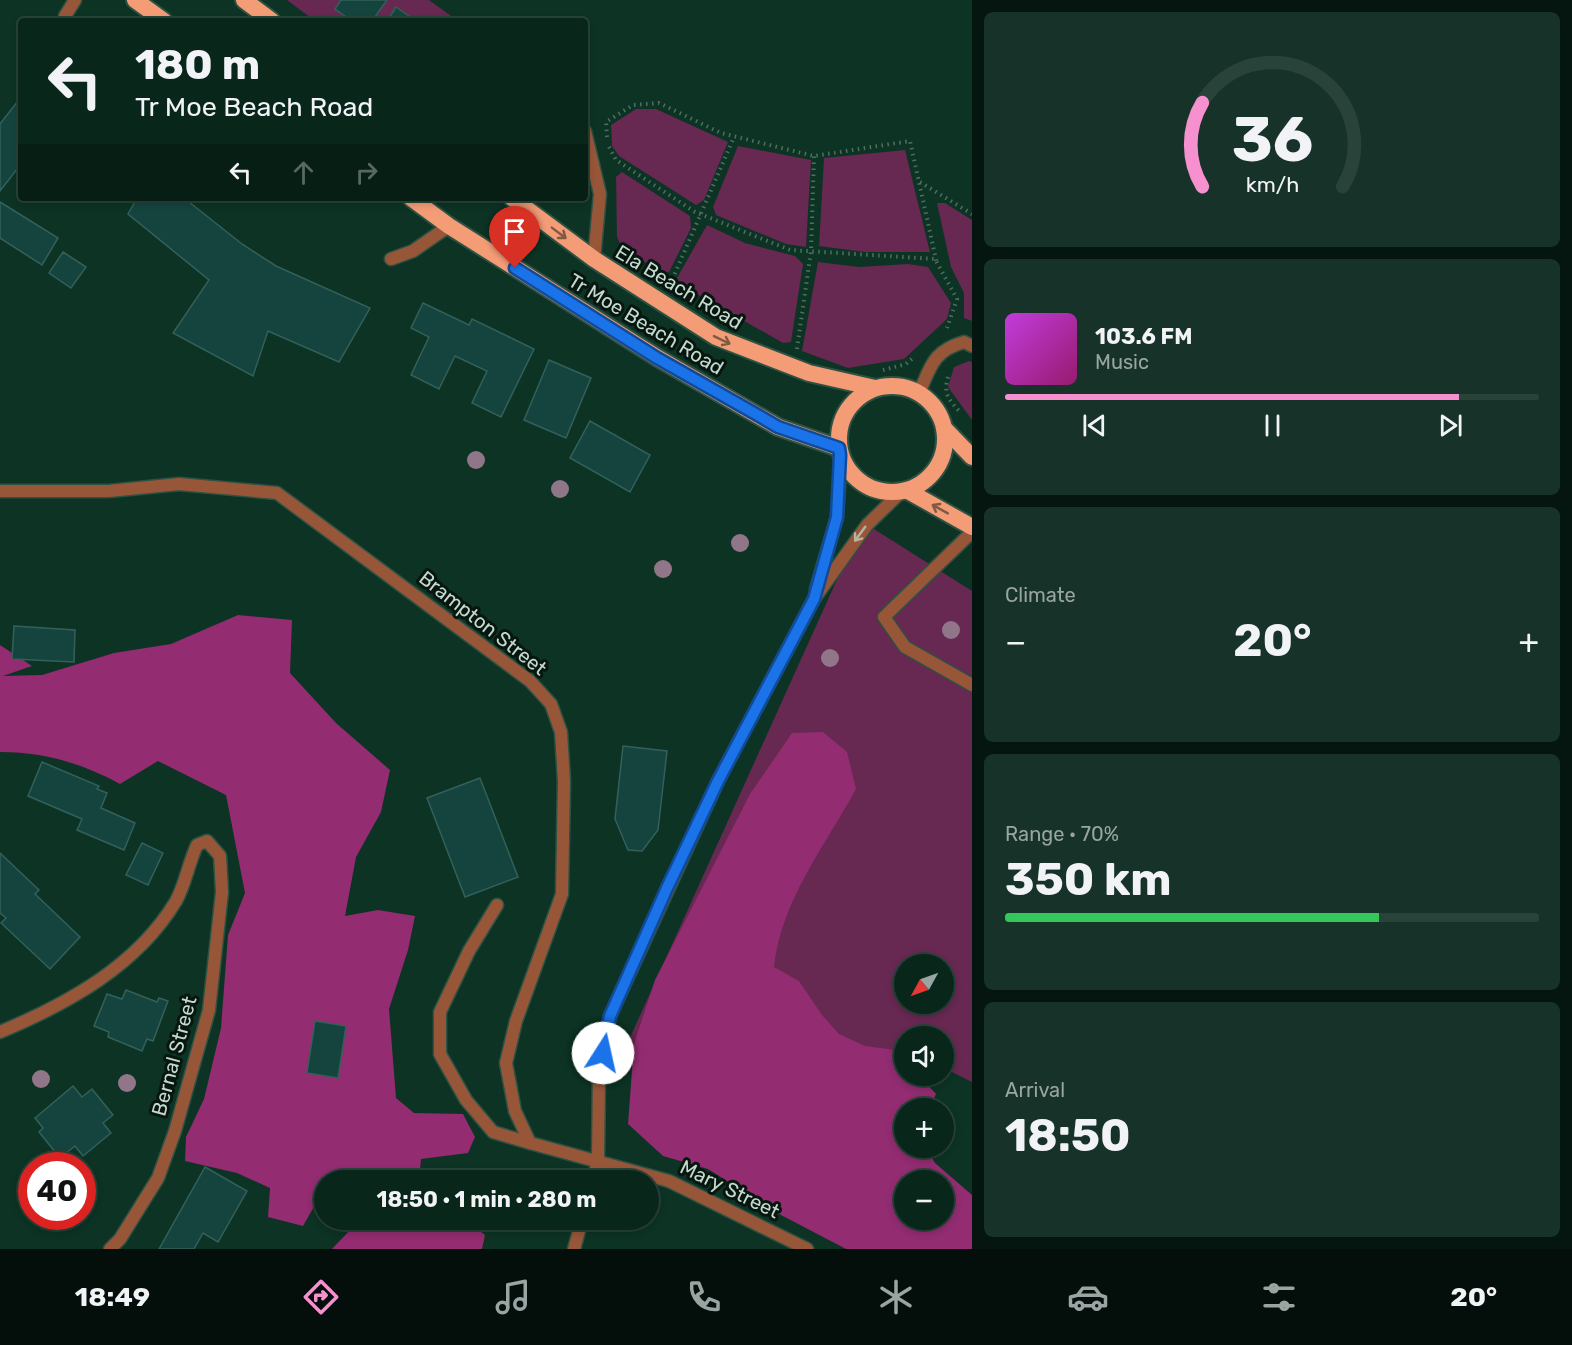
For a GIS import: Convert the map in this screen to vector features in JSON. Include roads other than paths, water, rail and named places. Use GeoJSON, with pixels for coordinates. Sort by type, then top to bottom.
{"type":"FeatureCollection","features":[{"type":"Feature","properties":{"kind":"highway"},"geometry":{"type":"LineString","coordinates":[[135,0],[160,18]]}},
{"type":"Feature","properties":{"kind":"highway"},"geometry":{"type":"LineString","coordinates":[[244,0],[268,18]]}},
{"type":"Feature","properties":{"kind":"highway","name":"Tr Moe Beach Road"},"geometry":{"type":"LineString","coordinates":[[415,201],[449,226],[657,358],[778,427],[840,451]]}},
{"type":"Feature","properties":{"kind":"highway","name":"Ela Beach Road"},"geometry":{"type":"LineString","coordinates":[[516,201],[594,259],[716,337],[809,373],[874,380]]}},
{"type":"Feature","properties":{"kind":"highway"},"geometry":{"type":"LineString","coordinates":[[945,428],[942,459],[934,473],[922,484],[904,492],[885,493],[864,484],[847,469],[840,451],[841,423],[846,411],[874,380],[905,387],[919,393],[939,414],[945,428],[972,457]]}},
{"type":"Feature","properties":{"kind":"highway"},"geometry":{"type":"LineString","coordinates":[[904,492],[972,527]]}},
{"type":"Feature","properties":{"kind":"street"},"geometry":{"type":"LineString","coordinates":[[65,18],[75,0]]}},
{"type":"Feature","properties":{"kind":"street"},"geometry":{"type":"LineString","coordinates":[[588,144],[600,194],[594,259]]}},
{"type":"Feature","properties":{"kind":"street"},"geometry":{"type":"LineString","coordinates":[[392,260],[413,251],[449,226]]}},
{"type":"Feature","properties":{"kind":"street"},"geometry":{"type":"LineString","coordinates":[[919,393],[933,360],[946,347],[964,342],[972,346]]}},
{"type":"Feature","properties":{"kind":"street"},"geometry":{"type":"LineString","coordinates":[[814,599],[837,517],[840,451]]}},
{"type":"Feature","properties":{"kind":"street","name":"Brampton Street"},"geometry":{"type":"LineString","coordinates":[[0,491],[109,490],[179,484],[277,493],[530,681],[551,704],[561,732],[562,894],[516,1021],[506,1063],[515,1111],[530,1143]]}},
{"type":"Feature","properties":{"kind":"street"},"geometry":{"type":"LineString","coordinates":[[596,1170],[598,1161],[599,1071],[610,1016],[718,781],[814,599],[867,525],[904,492]]}},
{"type":"Feature","properties":{"kind":"street"},"geometry":{"type":"LineString","coordinates":[[972,532],[884,617],[905,647],[972,685]]}},
{"type":"Feature","properties":{"kind":"street","name":"Bernal Street"},"geometry":{"type":"LineString","coordinates":[[0,1032],[71,999],[120,965],[176,900],[197,845],[207,841],[220,856],[222,892],[209,1010],[175,1131],[158,1178],[120,1239],[110,1249]]}},
{"type":"Feature","properties":{"kind":"street"},"geometry":{"type":"LineString","coordinates":[[498,905],[469,951],[440,1012],[440,1054],[466,1100],[493,1132],[598,1161]]}},
{"type":"Feature","properties":{"kind":"street","name":"Mary Street"},"geometry":{"type":"LineString","coordinates":[[598,1161],[669,1181],[807,1249]]}},
{"type":"Feature","properties":{"kind":"street"},"geometry":{"type":"LineString","coordinates":[[574,1249],[579,1230]]}}]}
